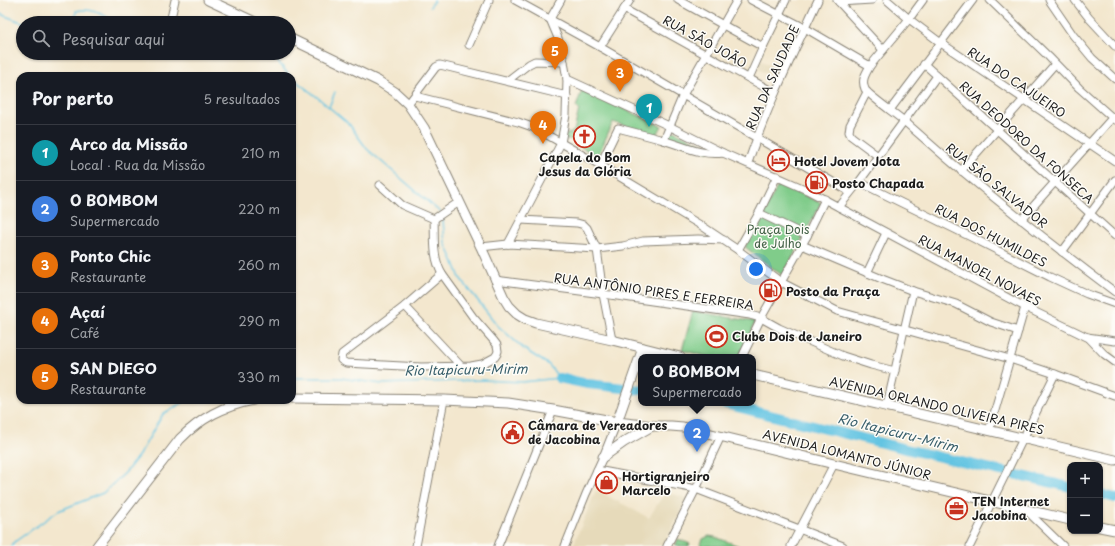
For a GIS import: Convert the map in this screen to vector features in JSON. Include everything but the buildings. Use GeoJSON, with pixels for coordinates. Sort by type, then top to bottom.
{"type":"FeatureCollection","features":[{"type":"Feature","properties":{"kind":"main road"},"geometry":{"type":"LineString","coordinates":[[208,0],[243,16]]}},
{"type":"Feature","properties":{"kind":"main road"},"geometry":{"type":"LineString","coordinates":[[296,41],[378,81],[395,92],[408,104],[424,128],[504,298],[517,314],[536,323],[612,340],[642,353]]}},
{"type":"Feature","properties":{"kind":"main road"},"geometry":{"type":"LineString","coordinates":[[618,418],[638,364]]}},
{"type":"Feature","properties":{"kind":"main road","name":"AVENIDA ORLANDO OLIVEIRA PIRES"},"geometry":{"type":"LineString","coordinates":[[756,376],[887,405],[990,431],[1022,442],[1115,460]]}},
{"type":"Feature","properties":{"kind":"main road","name":"AVENIDA LOMANTO JÚNIOR"},"geometry":{"type":"LineString","coordinates":[[296,398],[444,400],[508,403],[618,418],[652,426],[683,427],[834,464],[994,498],[1026,510],[1067,519]]}},
{"type":"Feature","properties":{"kind":"main road"},"geometry":{"type":"LineString","coordinates":[[97,546],[180,439],[192,427],[214,413],[237,404]]}},
{"type":"Feature","properties":{"kind":"main road"},"geometry":{"type":"LineString","coordinates":[[603,457],[624,442],[652,426]]}},
{"type":"Feature","properties":{"kind":"main road"},"geometry":{"type":"LineString","coordinates":[[1103,528],[1115,530]]}},
{"type":"Feature","properties":{"kind":"street"},"geometry":{"type":"LineString","coordinates":[[171,16],[175,0]]}},
{"type":"Feature","properties":{"kind":"street"},"geometry":{"type":"LineString","coordinates":[[469,45],[489,0]]}},
{"type":"Feature","properties":{"kind":"street"},"geometry":{"type":"LineString","coordinates":[[515,0],[600,47],[850,192]]}},
{"type":"Feature","properties":{"kind":"street"},"geometry":{"type":"LineString","coordinates":[[550,19],[561,0]]}},
{"type":"Feature","properties":{"kind":"street"},"geometry":{"type":"LineString","coordinates":[[600,47],[630,0]]}},
{"type":"Feature","properties":{"kind":"street"},"geometry":{"type":"LineString","coordinates":[[678,0],[763,47]]}},
{"type":"Feature","properties":{"kind":"street"},"geometry":{"type":"LineString","coordinates":[[664,140],[683,95],[737,0]]}},
{"type":"Feature","properties":{"kind":"street"},"geometry":{"type":"LineString","coordinates":[[751,0],[805,28],[870,66]]}},
{"type":"Feature","properties":{"kind":"street"},"geometry":{"type":"LineString","coordinates":[[749,78],[786,0]]}},
{"type":"Feature","properties":{"kind":"street","name":"RUA DA SAUDADE"},"geometry":{"type":"LineString","coordinates":[[748,163],[775,93],[818,0]]}},
{"type":"Feature","properties":{"kind":"street"},"geometry":{"type":"LineString","coordinates":[[838,1],[872,0]]}},
{"type":"Feature","properties":{"kind":"street","name":"RUA DO CAJUEIRO"},"geometry":{"type":"LineString","coordinates":[[886,0],[941,43],[1115,162]]}},
{"type":"Feature","properties":{"kind":"street"},"geometry":{"type":"LineString","coordinates":[[878,156],[851,136],[849,132],[850,125],[867,92],[864,88],[863,80],[865,74],[882,50],[909,19],[923,0]]}},
{"type":"Feature","properties":{"kind":"street"},"geometry":{"type":"LineString","coordinates":[[890,110],[965,9],[974,0]]}},
{"type":"Feature","properties":{"kind":"street"},"geometry":{"type":"LineString","coordinates":[[990,0],[1079,88],[1114,119],[1089,144],[1021,220]]}},
{"type":"Feature","properties":{"kind":"street"},"geometry":{"type":"LineString","coordinates":[[1049,0],[1073,35],[1092,58],[1115,79]]}},
{"type":"Feature","properties":{"kind":"street"},"geometry":{"type":"LineString","coordinates":[[1075,0],[1089,18],[1115,46]]}},
{"type":"Feature","properties":{"kind":"street"},"geometry":{"type":"LineString","coordinates":[[838,1],[882,50]]}},
{"type":"Feature","properties":{"kind":"street","name":"RUA SÃO JOÃO"},"geometry":{"type":"LineString","coordinates":[[624,9],[775,93]]}},
{"type":"Feature","properties":{"kind":"street"},"geometry":{"type":"LineString","coordinates":[[508,244],[561,143],[566,115],[567,79],[558,38],[550,19]]}},
{"type":"Feature","properties":{"kind":"street"},"geometry":{"type":"LineString","coordinates":[[507,81],[535,61],[564,62]]}},
{"type":"Feature","properties":{"kind":"street","name":"RUA DEODORO DA FONSECA"},"geometry":{"type":"LineString","coordinates":[[924,64],[1115,236]]}},
{"type":"Feature","properties":{"kind":"street"},"geometry":{"type":"LineString","coordinates":[[961,171],[1055,64]]}},
{"type":"Feature","properties":{"kind":"street"},"geometry":{"type":"LineString","coordinates":[[408,104],[438,65],[567,96]]}},
{"type":"Feature","properties":{"kind":"street"},"geometry":{"type":"LineString","coordinates":[[567,79],[669,126],[723,153],[777,176],[839,207],[937,76]]}},
{"type":"Feature","properties":{"kind":"street","name":"RUA SÃO SALVADOR"},"geometry":{"type":"LineString","coordinates":[[867,92],[904,120],[961,171],[1021,220],[1115,292]]}},
{"type":"Feature","properties":{"kind":"street"},"geometry":{"type":"LineString","coordinates":[[415,96],[535,128],[725,240],[781,282],[837,311],[1010,359],[1115,396]]}},
{"type":"Feature","properties":{"kind":"street"},"geometry":{"type":"LineString","coordinates":[[600,165],[618,128],[664,140],[703,153],[723,153]]}},
{"type":"Feature","properties":{"kind":"street"},"geometry":{"type":"LineString","coordinates":[[738,250],[759,213],[777,176]]}},
{"type":"Feature","properties":{"kind":"street"},"geometry":{"type":"LineString","coordinates":[[1062,252],[1115,180]]}},
{"type":"Feature","properties":{"kind":"street","name":"RUA DOS HUMILDES"},"geometry":{"type":"LineString","coordinates":[[859,182],[1050,277],[1087,294],[1115,304]]}},
{"type":"Feature","properties":{"kind":"street"},"geometry":{"type":"LineString","coordinates":[[380,185],[402,204],[438,216]]}},
{"type":"Feature","properties":{"kind":"street"},"geometry":{"type":"LineString","coordinates":[[743,354],[761,318],[807,236],[825,199]]}},
{"type":"Feature","properties":{"kind":"street"},"geometry":{"type":"LineString","coordinates":[[438,216],[459,202]]}},
{"type":"Feature","properties":{"kind":"street","name":"RUA MANOEL NOVAES"},"geometry":{"type":"LineString","coordinates":[[839,207],[1025,307],[1088,337],[1115,341]]}},
{"type":"Feature","properties":{"kind":"street"},"geometry":{"type":"LineString","coordinates":[[759,213],[807,236]]}},
{"type":"Feature","properties":{"kind":"street"},"geometry":{"type":"LineString","coordinates":[[438,216],[435,255],[438,267],[473,317],[494,341],[498,348],[495,357],[482,364],[471,366],[460,365],[421,367],[346,363],[341,360],[342,354],[405,306],[442,274]]}},
{"type":"Feature","properties":{"kind":"street"},"geometry":{"type":"LineString","coordinates":[[521,220],[564,221],[581,224],[586,228],[597,249],[603,294],[612,340]]}},
{"type":"Feature","properties":{"kind":"street"},"geometry":{"type":"LineString","coordinates":[[698,239],[702,226]]}},
{"type":"Feature","properties":{"kind":"street"},"geometry":{"type":"LineString","coordinates":[[867,273],[886,233]]}},
{"type":"Feature","properties":{"kind":"street"},"geometry":{"type":"LineString","coordinates":[[481,247],[508,244],[597,249],[643,242],[698,239],[725,240]]}},
{"type":"Feature","properties":{"kind":"street"},"geometry":{"type":"LineString","coordinates":[[802,245],[913,291],[956,304],[992,322],[1018,331]]}},
{"type":"Feature","properties":{"kind":"street","name":"RUA ANTÔNIO PIRES E FERREIRA"},"geometry":{"type":"LineString","coordinates":[[495,280],[750,315],[761,318],[779,328],[843,356],[895,371]]}},
{"type":"Feature","properties":{"kind":"street"},"geometry":{"type":"LineString","coordinates":[[887,405],[913,291]]}},
{"type":"Feature","properties":{"kind":"street"},"geometry":{"type":"LineString","coordinates":[[405,306],[460,365]]}},
{"type":"Feature","properties":{"kind":"street"},"geometry":{"type":"LineString","coordinates":[[990,431],[1025,307]]}},
{"type":"Feature","properties":{"kind":"street"},"geometry":{"type":"LineString","coordinates":[[1088,337],[1104,354],[1115,362]]}},
{"type":"Feature","properties":{"kind":"street"},"geometry":{"type":"LineString","coordinates":[[970,546],[1055,374]]}},
{"type":"Feature","properties":{"kind":"street"},"geometry":{"type":"LineString","coordinates":[[416,546],[444,400]]}},
{"type":"Feature","properties":{"kind":"street"},"geometry":{"type":"LineString","coordinates":[[498,546],[553,410]]}},
{"type":"Feature","properties":{"kind":"street"},"geometry":{"type":"LineString","coordinates":[[565,546],[618,418]]}},
{"type":"Feature","properties":{"kind":"street"},"geometry":{"type":"LineString","coordinates":[[667,546],[721,436]]}},
{"type":"Feature","properties":{"kind":"street"},"geometry":{"type":"LineString","coordinates":[[791,546],[834,464]]}},
{"type":"Feature","properties":{"kind":"street"},"geometry":{"type":"LineString","coordinates":[[597,470],[696,489],[843,546]]}},
{"type":"Feature","properties":{"kind":"street"},"geometry":{"type":"LineString","coordinates":[[1026,510],[1062,546]]}},
{"type":"Feature","properties":{"kind":"shaded area"},"geometry":{"type":"Polygon","coordinates":[[[760,60],[781,71],[777,79],[756,68],[760,60]]]}},
{"type":"Feature","properties":{"kind":"shaded area"},"geometry":{"type":"Polygon","coordinates":[[[596,490],[649,518],[665,492],[687,498],[663,546],[573,546],[596,490]]]}},
{"type":"Feature","properties":{"kind":"green space"},"geometry":{"type":"Polygon","coordinates":[[[582,90],[662,126],[656,136],[613,122],[598,156],[575,144],[573,140],[565,139],[565,135],[574,131],[579,109],[576,107],[582,90]]]}},
{"type":"Feature","properties":{"kind":"green space"},"geometry":{"type":"Polygon","coordinates":[[[671,130],[711,148],[710,152],[667,139],[671,130]]]}},
{"type":"Feature","properties":{"kind":"green space","name":"Praça Dois de Julho"},"geometry":{"type":"Polygon","coordinates":[[[779,184],[821,203],[783,276],[745,247],[779,184]]]}},
{"type":"Feature","properties":{"kind":"green space","name":"Clube Dois de Janeiro"},"geometry":{"type":"Polygon","coordinates":[[[693,311],[755,322],[740,354],[697,354],[682,350],[693,311]]]}},
{"type":"Feature","properties":{"kind":"green space"},"geometry":{"type":"Polygon","coordinates":[[[709,536],[739,546],[700,546],[703,539],[709,536]]]}},
{"type":"Feature","properties":{"kind":"green space"},"geometry":{"type":"Polygon","coordinates":[[[678,539],[690,544],[689,546],[675,546],[678,539]]]}},
{"type":"Feature","properties":{"kind":"waterway"},"geometry":{"type":"LineString","coordinates":[[430,7],[434,0]]}},
{"type":"Feature","properties":{"kind":"waterway"},"geometry":{"type":"LineString","coordinates":[[76,16],[76,11],[82,10],[98,12],[105,16]]}},
{"type":"Feature","properties":{"kind":"waterway"},"geometry":{"type":"LineString","coordinates":[[0,14],[16,20]]}},
{"type":"Feature","properties":{"kind":"waterway"},"geometry":{"type":"LineString","coordinates":[[276,60],[287,72]]}},
{"type":"Feature","properties":{"kind":"waterway"},"geometry":{"type":"LineString","coordinates":[[296,81],[349,124],[367,149],[440,212]]}},
{"type":"Feature","properties":{"kind":"waterway"},"geometry":{"type":"LineString","coordinates":[[329,107],[335,92]]}},
{"type":"Feature","properties":{"kind":"waterway"},"geometry":{"type":"LineString","coordinates":[[442,217],[445,243],[460,278],[498,326],[524,349],[549,365],[559,378]]}},
{"type":"Feature","properties":{"kind":"waterway","name":"Rio Itapicuru-Mirim"},"geometry":{"type":"LineString","coordinates":[[296,378],[341,378],[382,384],[482,380],[522,382],[559,378]]}},
{"type":"Feature","properties":{"kind":"waterway","name":"Rio Itapicuru-Mirim"},"geometry":{"type":"LineString","coordinates":[[559,378],[588,384],[638,390]]}},
{"type":"Feature","properties":{"kind":"waterway","name":"Rio Itapicuru-Mirim"},"geometry":{"type":"LineString","coordinates":[[12,546],[13,543],[58,511],[103,493],[125,473],[139,455],[163,414],[180,404]]}},
{"type":"Feature","properties":{"kind":"waterway","name":"Rio Itapicuru-Mirim"},"geometry":{"type":"LineString","coordinates":[[733,406],[910,450],[1067,486]]}},
{"type":"Feature","properties":{"kind":"waterway","name":"Rio Itapicuru-Mirim"},"geometry":{"type":"LineString","coordinates":[[1103,495],[1115,498]]}},
{"type":"Feature","properties":{"kind":"place","name":"SAN DIEGO"},"geometry":{"type":"Point","coordinates":[555,70]}},
{"type":"Feature","properties":{"kind":"place","name":"Ponto Chic"},"geometry":{"type":"Point","coordinates":[620,92]}},
{"type":"Feature","properties":{"kind":"place","name":"Arco da Missão"},"geometry":{"type":"Point","coordinates":[649,127]}},
{"type":"Feature","properties":{"kind":"place","name":"Capela do Bom Jesus da Glória"},"geometry":{"type":"Point","coordinates":[585,136]}},
{"type":"Feature","properties":{"kind":"place","name":"Açaí"},"geometry":{"type":"Point","coordinates":[543,144]}},
{"type":"Feature","properties":{"kind":"place","name":"Hotel Jovem Jota"},"geometry":{"type":"Point","coordinates":[779,161]}},
{"type":"Feature","properties":{"kind":"place","name":"Posto Chapada"},"geometry":{"type":"Point","coordinates":[816,183]}},
{"type":"Feature","properties":{"kind":"place","name":"Posto da Praça"},"geometry":{"type":"Point","coordinates":[771,291]}},
{"type":"Feature","properties":{"kind":"place","name":"Clube Dois de Janeiro"},"geometry":{"type":"Point","coordinates":[717,336]}},
{"type":"Feature","properties":{"kind":"place","name":"Câmara de Vereadores de Jacobina"},"geometry":{"type":"Point","coordinates":[512,432]}},
{"type":"Feature","properties":{"kind":"place","name":"O BOMBOM"},"geometry":{"type":"Point","coordinates":[697,452]}},
{"type":"Feature","properties":{"kind":"place","name":"Hortigranjeiro Marcelo"},"geometry":{"type":"Point","coordinates":[606,483]}},
{"type":"Feature","properties":{"kind":"place","name":"TEN Internet Jacobina"},"geometry":{"type":"Point","coordinates":[956,508]}}]}
